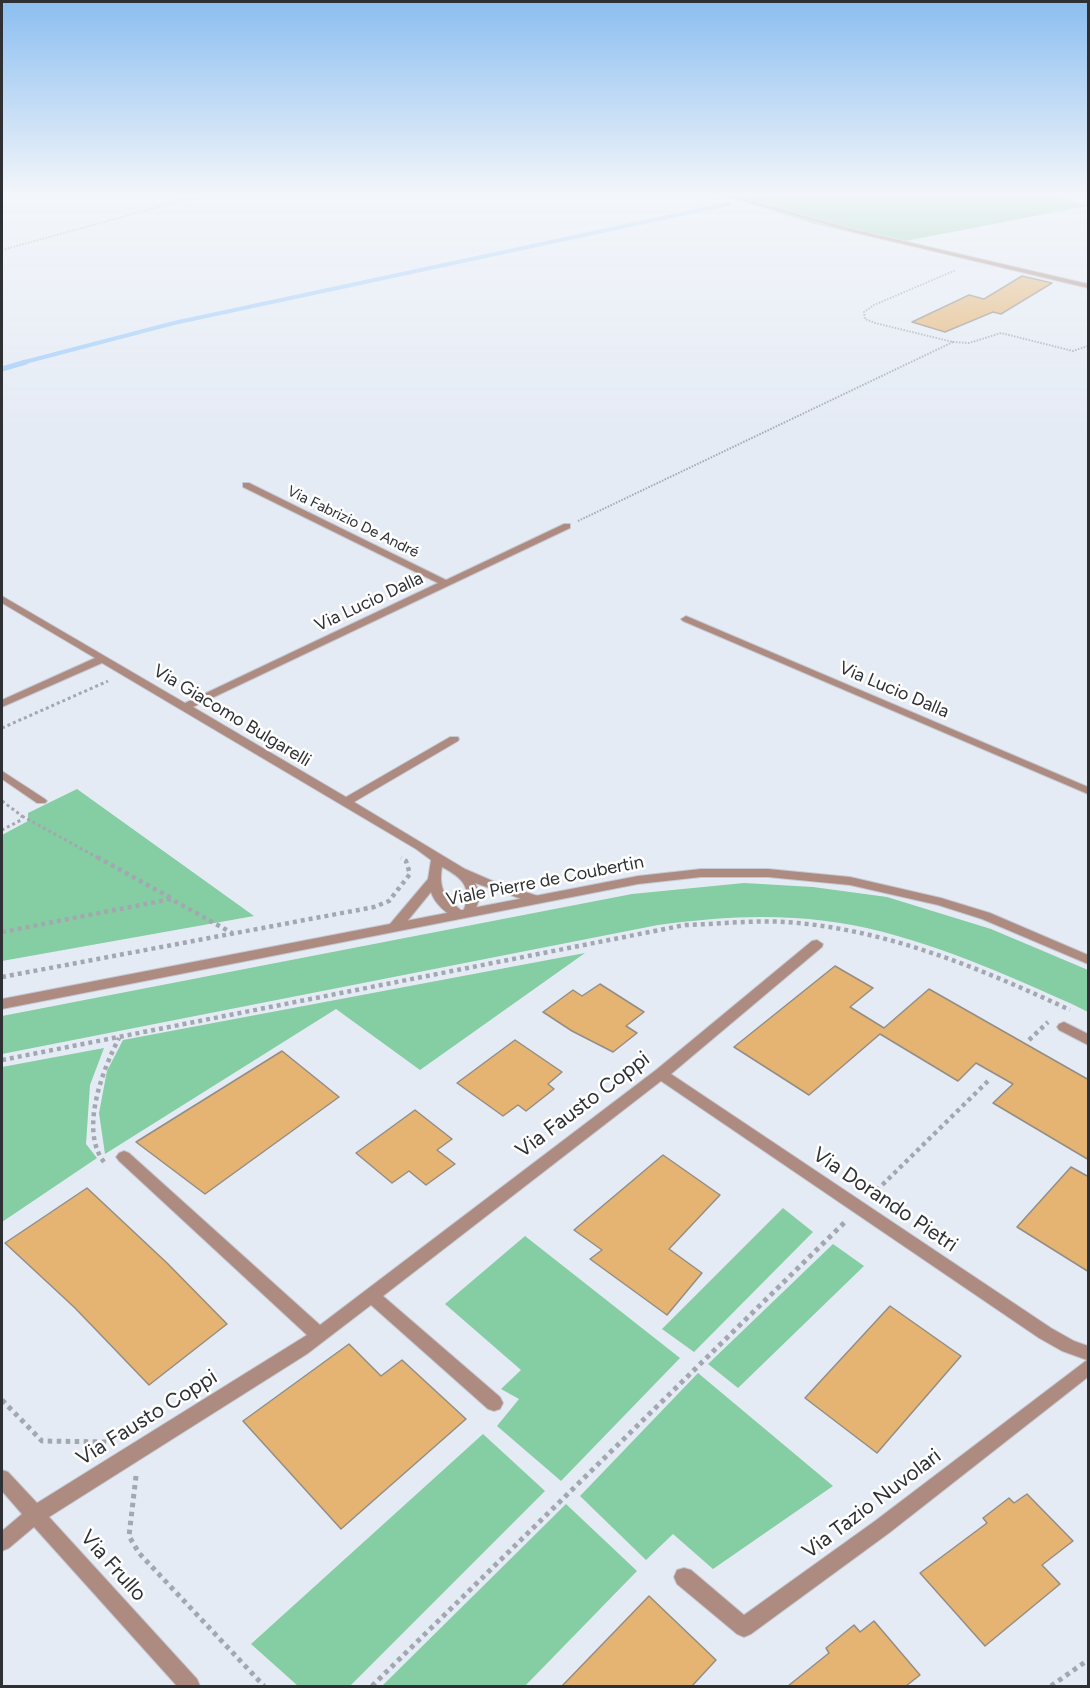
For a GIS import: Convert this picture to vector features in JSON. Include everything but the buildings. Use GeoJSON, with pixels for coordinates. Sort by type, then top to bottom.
{"type":"FeatureCollection","features":[{"type":"Feature","properties":{"kind":"street"},"geometry":{"type":"LineString","coordinates":[[1042,275],[1089,286]]}},
{"type":"Feature","properties":{"kind":"street","name":"Via Fabrizio De André"},"geometry":{"type":"LineString","coordinates":[[246,485],[447,584]]}},
{"type":"Feature","properties":{"kind":"street","name":"Via Lucio Dalla"},"geometry":{"type":"LineString","coordinates":[[185,707],[567,526]]}},
{"type":"Feature","properties":{"kind":"street","name":"Via Giacomo Bulgarelli"},"geometry":{"type":"LineString","coordinates":[[2,599],[100,660],[185,707],[420,846],[437,861],[460,872],[537,900]]}},
{"type":"Feature","properties":{"kind":"street","name":"Via Lucio Dalla"},"geometry":{"type":"LineString","coordinates":[[686,619],[1089,791]]}},
{"type":"Feature","properties":{"kind":"street"},"geometry":{"type":"LineString","coordinates":[[2,704],[100,660]]}},
{"type":"Feature","properties":{"kind":"street"},"geometry":{"type":"LineString","coordinates":[[345,803],[454,739]]}},
{"type":"Feature","properties":{"kind":"street"},"geometry":{"type":"LineString","coordinates":[[2,774],[41,801]]}},
{"type":"Feature","properties":{"kind":"street"},"geometry":{"type":"LineString","coordinates":[[437,861],[434,880],[440,898],[464,914],[475,899],[475,892],[460,872]]}},
{"type":"Feature","properties":{"kind":"street","name":"Viale Pierre de Coubertin"},"geometry":{"type":"LineString","coordinates":[[2,1004],[638,880],[701,873],[807,876],[877,886],[986,916],[1089,960]]}},
{"type":"Feature","properties":{"kind":"street"},"geometry":{"type":"LineString","coordinates":[[395,927],[434,880]]}},
{"type":"Feature","properties":{"kind":"street","name":"Via Fausto Coppi"},"geometry":{"type":"LineString","coordinates":[[2,1542],[35,1515],[301,1349],[661,1074],[817,944]]}},
{"type":"Feature","properties":{"kind":"street"},"geometry":{"type":"LineString","coordinates":[[1064,1027],[1089,1040]]}},
{"type":"Feature","properties":{"kind":"street","name":"Via Dorando Pietri"},"geometry":{"type":"LineString","coordinates":[[661,1074],[1045,1333],[1068,1346],[1089,1353]]}},
{"type":"Feature","properties":{"kind":"street"},"geometry":{"type":"LineString","coordinates":[[126,1159],[319,1335]]}},
{"type":"Feature","properties":{"kind":"street"},"geometry":{"type":"LineString","coordinates":[[371,1295],[494,1403]]}},
{"type":"Feature","properties":{"kind":"street","name":"Via Tazio Nuvolari"},"geometry":{"type":"LineString","coordinates":[[684,1577],[744,1627],[882,1527],[1089,1367]]}},
{"type":"Feature","properties":{"kind":"street","name":"Via Frullo"},"geometry":{"type":"LineString","coordinates":[[2,1478],[190,1686]]}},
{"type":"Feature","properties":{"kind":"path"},"geometry":{"type":"LineString","coordinates":[[939,278],[874,305],[864,312],[865,319],[922,336],[953,342],[969,343],[1001,333],[1074,351],[1089,346]]}},
{"type":"Feature","properties":{"kind":"path"},"geometry":{"type":"LineString","coordinates":[[567,526],[953,342]]}},
{"type":"Feature","properties":{"kind":"path"},"geometry":{"type":"LineString","coordinates":[[2,728],[101,682],[115,682]]}},
{"type":"Feature","properties":{"kind":"path"},"geometry":{"type":"LineString","coordinates":[[2,801],[22,816],[233,933]]}},
{"type":"Feature","properties":{"kind":"path"},"geometry":{"type":"LineString","coordinates":[[2,831],[21,820],[22,816]]}},
{"type":"Feature","properties":{"kind":"path"},"geometry":{"type":"LineString","coordinates":[[2,977],[374,907],[389,901],[410,874],[406,861],[397,855]]}},
{"type":"Feature","properties":{"kind":"path"},"geometry":{"type":"LineString","coordinates":[[2,932],[171,899]]}},
{"type":"Feature","properties":{"kind":"path"},"geometry":{"type":"LineString","coordinates":[[2,1060],[686,925],[732,923],[785,922],[880,936],[926,949],[1078,1014]]}},
{"type":"Feature","properties":{"kind":"path"},"geometry":{"type":"LineString","coordinates":[[119,1038],[105,1065],[96,1092],[94,1125],[100,1158],[113,1171],[126,1159]]}},
{"type":"Feature","properties":{"kind":"path"},"geometry":{"type":"LineString","coordinates":[[372,1686],[990,1079]]}},
{"type":"Feature","properties":{"kind":"path"},"geometry":{"type":"LineString","coordinates":[[2,1400],[42,1441],[119,1442],[138,1471],[129,1536],[139,1553],[264,1686]]}},
{"type":"Feature","properties":{"kind":"path"},"geometry":{"type":"LineString","coordinates":[[1051,1686],[1089,1660]]}},
{"type":"Feature","properties":{"kind":"green space"},"geometry":{"type":"Polygon","coordinates":[[[77,789],[254,916],[2,961],[2,835],[28,821],[28,813],[77,789]]]}},
{"type":"Feature","properties":{"kind":"green space"},"geometry":{"type":"Polygon","coordinates":[[[744,883],[813,887],[887,897],[991,929],[1088,970],[1088,1012],[967,959],[882,932],[824,921],[743,917],[658,925],[2,1054],[2,1016],[632,894],[744,883]]]}},
{"type":"Feature","properties":{"kind":"green space"},"geometry":{"type":"Polygon","coordinates":[[[585,953],[420,1070],[336,1009],[105,1154],[99,1113],[107,1071],[123,1040],[585,953]]]}},
{"type":"Feature","properties":{"kind":"green space"},"geometry":{"type":"Polygon","coordinates":[[[104,1048],[90,1085],[86,1144],[97,1158],[2,1222],[2,1067],[104,1048]]]}},
{"type":"Feature","properties":{"kind":"green space"},"geometry":{"type":"Polygon","coordinates":[[[783,1208],[813,1232],[694,1352],[662,1329],[783,1208]]]}},
{"type":"Feature","properties":{"kind":"green space"},"geometry":{"type":"Polygon","coordinates":[[[525,1236],[680,1358],[561,1481],[497,1426],[519,1399],[501,1389],[521,1370],[445,1304],[525,1236]]]}},
{"type":"Feature","properties":{"kind":"green space"},"geometry":{"type":"Polygon","coordinates":[[[833,1244],[864,1266],[738,1388],[708,1364],[833,1244]]]}},
{"type":"Feature","properties":{"kind":"green space"},"geometry":{"type":"Polygon","coordinates":[[[698,1373],[833,1486],[713,1569],[673,1534],[646,1560],[580,1496],[698,1373]]]}},
{"type":"Feature","properties":{"kind":"green space"},"geometry":{"type":"Polygon","coordinates":[[[483,1434],[545,1491],[350,1686],[298,1686],[251,1644],[483,1434]]]}},
{"type":"Feature","properties":{"kind":"green space"},"geometry":{"type":"Polygon","coordinates":[[[566,1504],[637,1571],[525,1686],[382,1686],[566,1504]]]}},
{"type":"Feature","properties":{"kind":"waterway"},"geometry":{"type":"LineString","coordinates":[[21,363],[174,323],[399,275]]}},
{"type":"Feature","properties":{"kind":"waterway"},"geometry":{"type":"LineString","coordinates":[[2,369],[26,362]]}}]}
